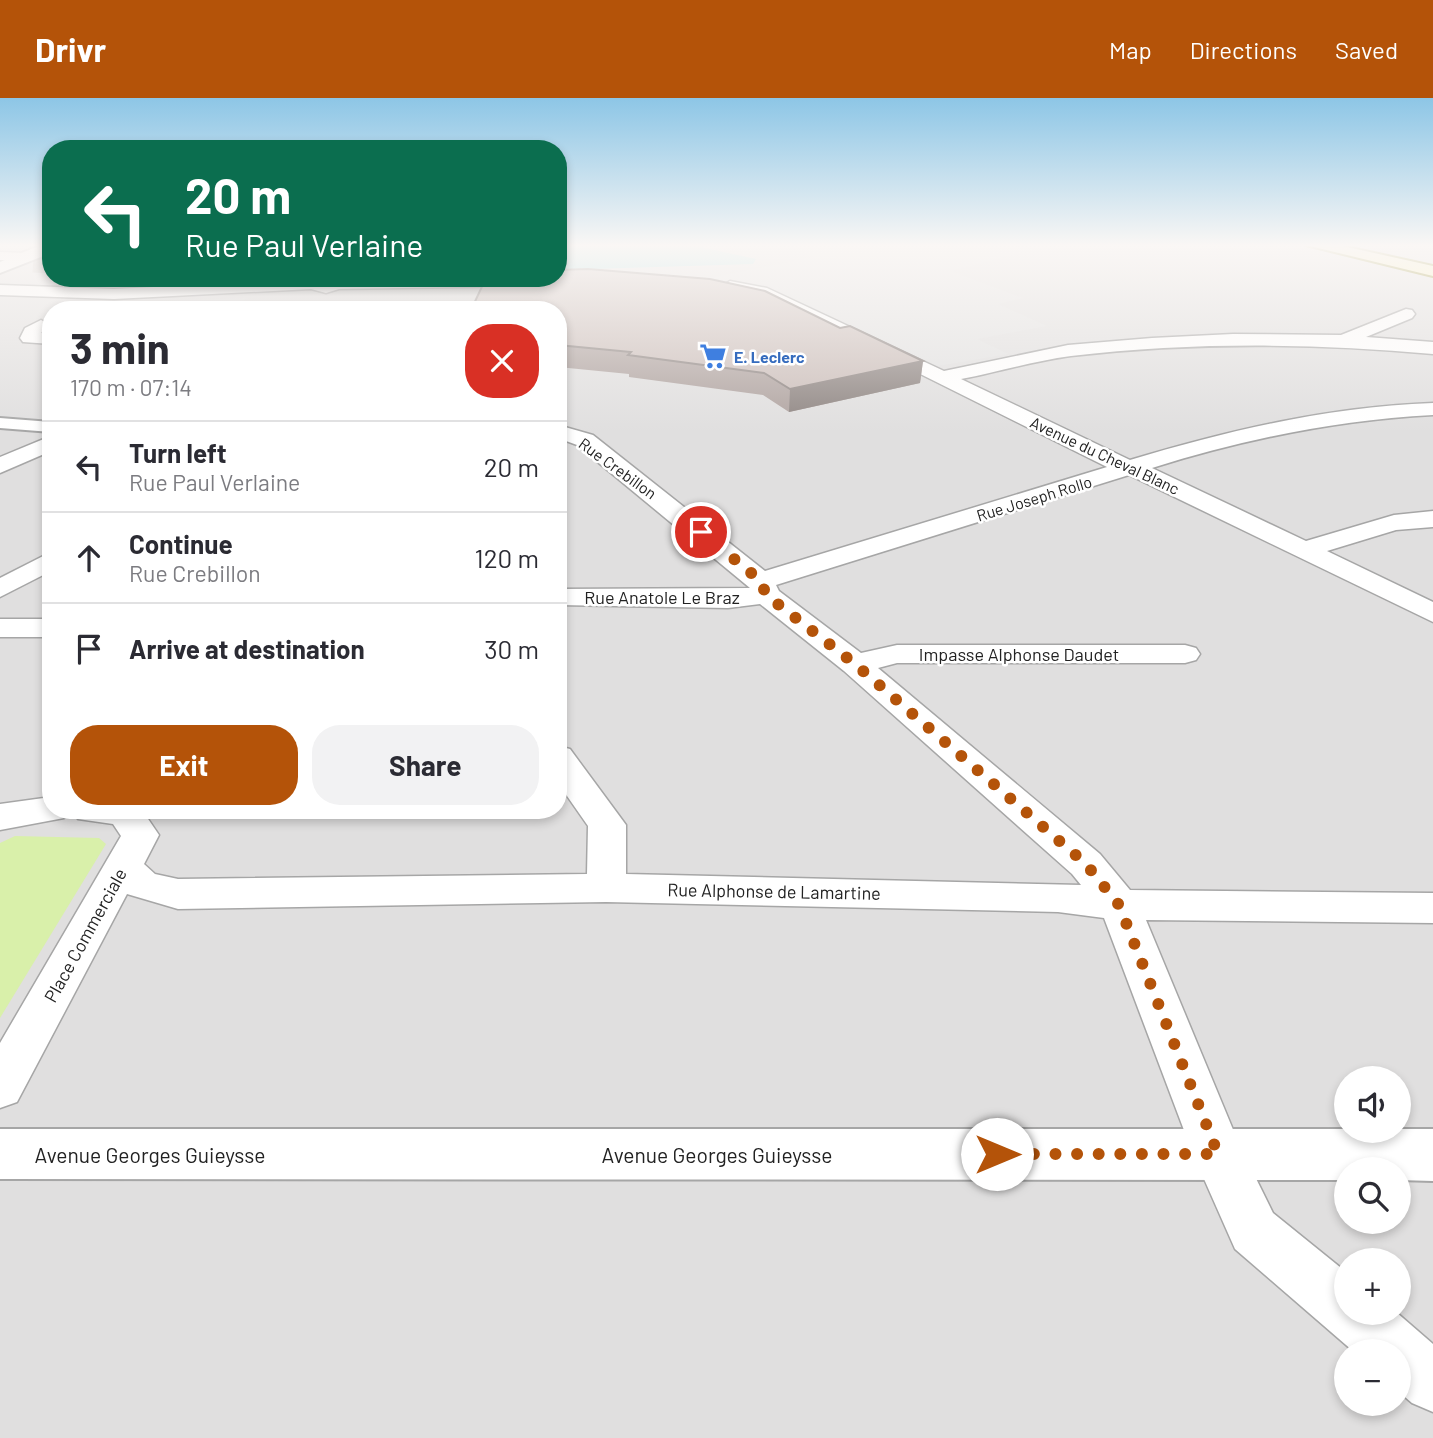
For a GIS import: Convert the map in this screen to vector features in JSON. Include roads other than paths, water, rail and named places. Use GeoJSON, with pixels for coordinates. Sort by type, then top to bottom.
{"type":"FeatureCollection","features":[{"type":"Feature","properties":{"kind":"street","name":"Avenue du Cheval Blanc"},"geometry":{"type":"LineString","coordinates":[[800,308],[1109,460],[1133,468],[1433,613]]}},
{"type":"Feature","properties":{"kind":"street"},"geometry":{"type":"LineString","coordinates":[[1343,341],[1406,314]]}},
{"type":"Feature","properties":{"kind":"street"},"geometry":{"type":"LineString","coordinates":[[944,377],[1069,351],[1152,343],[1233,339],[1343,341],[1433,348]]}},
{"type":"Feature","properties":{"kind":"street","name":"Rue Joseph Rollo"},"geometry":{"type":"LineString","coordinates":[[763,588],[1219,440],[1291,423],[1387,410],[1433,409]]}},
{"type":"Feature","properties":{"kind":"street"},"geometry":{"type":"LineString","coordinates":[[0,423],[42,426]]}},
{"type":"Feature","properties":{"kind":"street","name":"Rue Crebillon"},"geometry":{"type":"LineString","coordinates":[[567,434],[585,440],[855,664],[1086,864],[1119,905],[1218,1154],[1254,1231],[1334,1298]]}},
{"type":"Feature","properties":{"kind":"street"},"geometry":{"type":"LineString","coordinates":[[0,466],[42,447]]}},
{"type":"Feature","properties":{"kind":"street"},"geometry":{"type":"LineString","coordinates":[[1303,550],[1394,523],[1433,519]]}},
{"type":"Feature","properties":{"kind":"street"},"geometry":{"type":"LineString","coordinates":[[0,589],[42,565]]}},
{"type":"Feature","properties":{"kind":"street","name":"Rue Anatole Le Braz"},"geometry":{"type":"LineString","coordinates":[[567,597],[728,599],[763,588]]}},
{"type":"Feature","properties":{"kind":"street"},"geometry":{"type":"LineString","coordinates":[[0,628],[42,628]]}},
{"type":"Feature","properties":{"kind":"street","name":"Impasse Alphonse Daudet"},"geometry":{"type":"LineString","coordinates":[[855,664],[897,654],[1185,653]]}},
{"type":"Feature","properties":{"kind":"street"},"geometry":{"type":"LineString","coordinates":[[567,769],[607,825],[606,888]]}},
{"type":"Feature","properties":{"kind":"street"},"geometry":{"type":"LineString","coordinates":[[0,817],[42,810]]}},
{"type":"Feature","properties":{"kind":"street","name":"Place Commerciale"},"geometry":{"type":"LineString","coordinates":[[0,1087],[140,835],[128,819]]}},
{"type":"Feature","properties":{"kind":"street","name":"Rue Alphonse de Lamartine"},"geometry":{"type":"LineString","coordinates":[[124,867],[143,886],[178,894],[606,888],[1058,897],[1119,905],[1433,908]]}},
{"type":"Feature","properties":{"kind":"street","name":"Avenue Georges Guieysse"},"geometry":{"type":"LineString","coordinates":[[0,1154],[1433,1155]]}},
{"type":"Feature","properties":{"kind":"street"},"geometry":{"type":"LineString","coordinates":[[1366,1325],[1382,1339]]}},
{"type":"Feature","properties":{"kind":"street"},"geometry":{"type":"LineString","coordinates":[[1411,1364],[1433,1382]]}},
{"type":"Feature","properties":{"kind":"place","name":"E. Leclerc"},"geometry":{"type":"Point","coordinates":[713,356]}}]}
